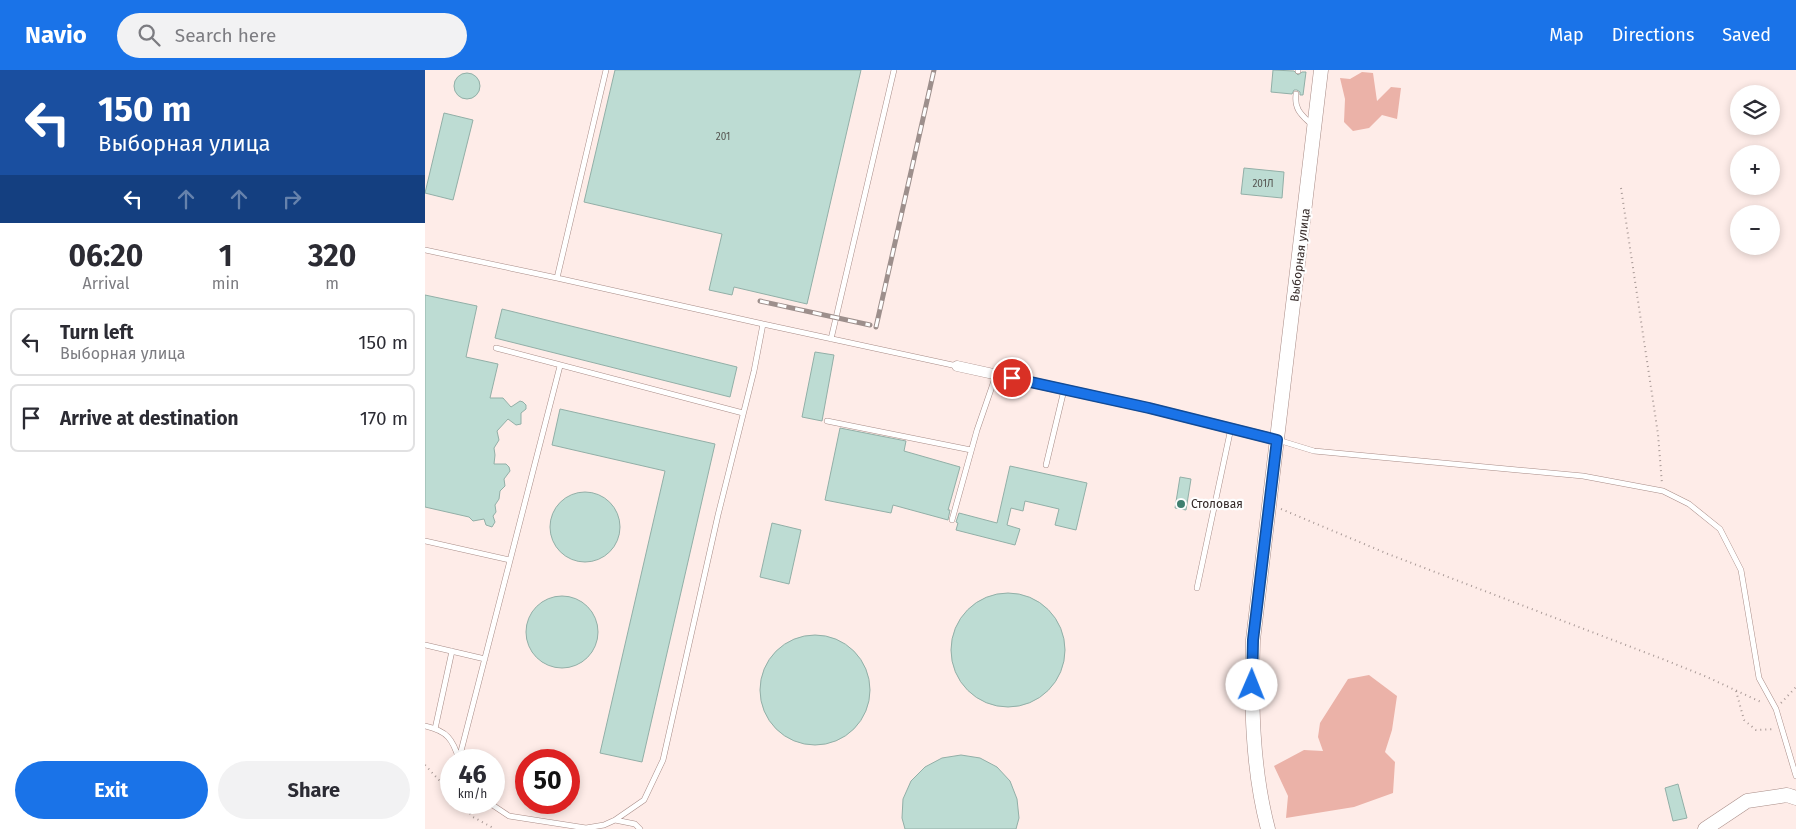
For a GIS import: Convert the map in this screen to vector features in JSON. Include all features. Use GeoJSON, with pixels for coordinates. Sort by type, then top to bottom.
{"type":"FeatureCollection","features":[{"type":"Feature","properties":{"kind":"main road","name":"Выборная улица"},"geometry":{"type":"LineString","coordinates":[[1268,829],[1257,774],[1252,685],[1253,640],[1316,128],[1321,70]]}},
{"type":"Feature","properties":{"kind":"main road"},"geometry":{"type":"LineString","coordinates":[[1705,829],[1747,801],[1787,795],[1796,798]]}},
{"type":"Feature","properties":{"kind":"street"},"geometry":{"type":"LineString","coordinates":[[957,366],[1149,408],[1277,440]]}},
{"type":"Feature","properties":{"kind":"lane"},"geometry":{"type":"LineString","coordinates":[[557,278],[606,70]]}},
{"type":"Feature","properties":{"kind":"lane"},"geometry":{"type":"LineString","coordinates":[[831,339],[895,70]]}},
{"type":"Feature","properties":{"kind":"lane"},"geometry":{"type":"LineString","coordinates":[[1296,94],[1295,103],[1297,108],[1316,128]]}},
{"type":"Feature","properties":{"kind":"lane"},"geometry":{"type":"LineString","coordinates":[[425,250],[957,366]]}},
{"type":"Feature","properties":{"kind":"lane"},"geometry":{"type":"LineString","coordinates":[[505,813],[509,816],[534,821],[586,828],[604,826],[644,800],[663,760],[763,324]]}},
{"type":"Feature","properties":{"kind":"lane"},"geometry":{"type":"LineString","coordinates":[[495,348],[743,412]]}},
{"type":"Feature","properties":{"kind":"lane"},"geometry":{"type":"LineString","coordinates":[[462,749],[560,366]]}},
{"type":"Feature","properties":{"kind":"lane"},"geometry":{"type":"LineString","coordinates":[[952,520],[971,450],[995,375]]}},
{"type":"Feature","properties":{"kind":"lane"},"geometry":{"type":"LineString","coordinates":[[1046,465],[1064,390]]}},
{"type":"Feature","properties":{"kind":"lane"},"geometry":{"type":"LineString","coordinates":[[827,421],[971,450]]}},
{"type":"Feature","properties":{"kind":"lane"},"geometry":{"type":"LineString","coordinates":[[1197,588],[1231,428]]}},
{"type":"Feature","properties":{"kind":"lane"},"geometry":{"type":"LineString","coordinates":[[1277,440],[1314,451],[1583,476],[1663,491],[1689,504],[1720,529],[1741,570],[1759,678],[1776,709],[1796,776]]}},
{"type":"Feature","properties":{"kind":"lane"},"geometry":{"type":"LineString","coordinates":[[425,541],[510,560]]}},
{"type":"Feature","properties":{"kind":"lane"},"geometry":{"type":"LineString","coordinates":[[425,645],[485,659]]}},
{"type":"Feature","properties":{"kind":"lane"},"geometry":{"type":"LineString","coordinates":[[435,728],[452,651]]}},
{"type":"Feature","properties":{"kind":"lane"},"geometry":{"type":"LineString","coordinates":[[425,726],[435,728],[453,740],[456,749]]}},
{"type":"Feature","properties":{"kind":"lane"},"geometry":{"type":"LineString","coordinates":[[615,820],[635,824],[640,829]]}},
{"type":"Feature","properties":{"kind":"path"},"geometry":{"type":"LineString","coordinates":[[1621,188],[1658,434],[1663,491]]}},
{"type":"Feature","properties":{"kind":"path"},"geometry":{"type":"LineString","coordinates":[[1269,505],[1388,554],[1665,660],[1776,709],[1796,687]]}},
{"type":"Feature","properties":{"kind":"path"},"geometry":{"type":"LineString","coordinates":[[1735,690],[1744,720],[1756,730],[1783,728]]}},
{"type":"Feature","properties":{"kind":"path"},"geometry":{"type":"LineString","coordinates":[[425,765],[440,781]]}},
{"type":"Feature","properties":{"kind":"path"},"geometry":{"type":"LineString","coordinates":[[470,814],[473,818],[495,829]]}},
{"type":"Feature","properties":{"kind":"shaded area"},"geometry":{"type":"Polygon","coordinates":[[[1362,72],[1373,73],[1377,101],[1391,87],[1401,88],[1397,119],[1382,115],[1369,128],[1353,131],[1344,122],[1345,99],[1340,78],[1350,79],[1362,72]]]}},
{"type":"Feature","properties":{"kind":"shaded area"},"geometry":{"type":"Polygon","coordinates":[[[1369,675],[1397,696],[1392,730],[1385,752],[1395,762],[1393,793],[1354,807],[1286,818],[1288,796],[1274,766],[1304,750],[1323,751],[1318,737],[1320,723],[1348,679],[1369,675]]]}},
{"type":"Feature","properties":{"kind":"building"},"geometry":{"type":"Polygon","coordinates":[[[615,70],[861,70],[807,304],[734,287],[732,295],[709,290],[722,234],[584,202],[615,70]]]}},
{"type":"Feature","properties":{"kind":"building"},"geometry":{"type":"Polygon","coordinates":[[[1273,70],[1294,71],[1298,75],[1306,72],[1303,95],[1300,95],[1300,92],[1297,90],[1294,90],[1292,94],[1271,92],[1273,70]]]}},
{"type":"Feature","properties":{"kind":"building"},"geometry":{"type":"Polygon","coordinates":[[[467,73],[476,77],[480,86],[476,95],[467,99],[458,95],[454,86],[458,77],[467,73]]]}},
{"type":"Feature","properties":{"kind":"building"},"geometry":{"type":"Polygon","coordinates":[[[444,113],[473,120],[453,200],[425,193],[444,113]]]}},
{"type":"Feature","properties":{"kind":"building"},"geometry":{"type":"Polygon","coordinates":[[[1244,168],[1284,172],[1282,198],[1241,194],[1244,168]]]}},
{"type":"Feature","properties":{"kind":"building"},"geometry":{"type":"Polygon","coordinates":[[[425,295],[477,306],[466,357],[498,364],[490,398],[503,398],[511,407],[520,401],[526,405],[526,409],[521,413],[521,424],[516,425],[508,419],[497,431],[499,440],[494,448],[494,464],[506,464],[510,471],[504,479],[505,486],[500,491],[499,499],[495,505],[496,512],[493,516],[495,522],[492,527],[486,525],[484,519],[473,521],[469,517],[425,507],[425,295]]]}},
{"type":"Feature","properties":{"kind":"building"},"geometry":{"type":"Polygon","coordinates":[[[502,309],[737,367],[730,397],[495,338],[502,309]]]}},
{"type":"Feature","properties":{"kind":"building"},"geometry":{"type":"Polygon","coordinates":[[[815,352],[834,355],[822,421],[802,417],[815,352]]]}},
{"type":"Feature","properties":{"kind":"building"},"geometry":{"type":"Polygon","coordinates":[[[560,409],[715,444],[642,762],[600,753],[665,471],[552,445],[560,409]]]}},
{"type":"Feature","properties":{"kind":"building"},"geometry":{"type":"Polygon","coordinates":[[[840,428],[906,441],[904,451],[960,467],[948,510],[950,510],[948,520],[893,505],[891,513],[825,500],[840,428]]]}},
{"type":"Feature","properties":{"kind":"building"},"geometry":{"type":"Polygon","coordinates":[[[1010,466],[1087,483],[1076,530],[1055,525],[1059,509],[1025,501],[1023,511],[1011,508],[1007,525],[1020,529],[1015,545],[956,530],[959,513],[997,523],[1010,466]]]}},
{"type":"Feature","properties":{"kind":"building"},"geometry":{"type":"Polygon","coordinates":[[[1180,477],[1191,479],[1186,510],[1175,508],[1180,477]]]}},
{"type":"Feature","properties":{"kind":"building"},"geometry":{"type":"Polygon","coordinates":[[[592,492],[605,498],[614,507],[618,513],[620,527],[618,541],[610,552],[599,560],[578,562],[571,560],[560,552],[552,541],[550,520],[552,513],[560,502],[571,494],[592,492]]]}},
{"type":"Feature","properties":{"kind":"building"},"geometry":{"type":"Polygon","coordinates":[[[772,523],[801,530],[789,584],[760,577],[772,523]]]}},
{"type":"Feature","properties":{"kind":"building"},"geometry":{"type":"Polygon","coordinates":[[[1008,593],[1030,597],[1040,602],[1056,618],[1061,628],[1065,650],[1061,672],[1056,682],[1040,698],[1030,703],[1008,707],[986,703],[976,698],[960,682],[955,672],[951,650],[955,628],[960,618],[976,602],[986,597],[1008,593]]]}},
{"type":"Feature","properties":{"kind":"building"},"geometry":{"type":"Polygon","coordinates":[[[562,596],[582,602],[592,612],[598,632],[592,652],[582,662],[562,668],[542,662],[532,652],[526,632],[532,612],[542,602],[562,596]]]}},
{"type":"Feature","properties":{"kind":"building"},"geometry":{"type":"Polygon","coordinates":[[[815,635],[836,639],[854,651],[866,669],[870,690],[866,711],[854,729],[836,741],[815,745],[794,741],[776,729],[764,711],[760,690],[764,669],[776,651],[794,639],[815,635]]]}},
{"type":"Feature","properties":{"kind":"building"},"geometry":{"type":"Polygon","coordinates":[[[961,755],[980,758],[997,767],[1010,781],[1017,799],[1019,818],[1016,829],[905,829],[902,818],[903,799],[911,781],[925,767],[942,758],[961,755]]]}},
{"type":"Feature","properties":{"kind":"building"},"geometry":{"type":"Polygon","coordinates":[[[1678,784],[1687,818],[1673,821],[1665,788],[1678,784]]]}},
{"type":"Feature","properties":{"kind":"railway"},"geometry":{"type":"LineString","coordinates":[[876,327],[934,70]]}},
{"type":"Feature","properties":{"kind":"railway"},"geometry":{"type":"LineString","coordinates":[[760,301],[870,325]]}},
{"type":"Feature","properties":{"kind":"place","name":"Столовая"},"geometry":{"type":"Point","coordinates":[1181,504]}},
{"type":"Feature","properties":{"kind":"route"},"geometry":{"type":"LineString","coordinates":[[1012,378],[1149,408],[1277,440],[1253,640],[1252,685]]}}]}
